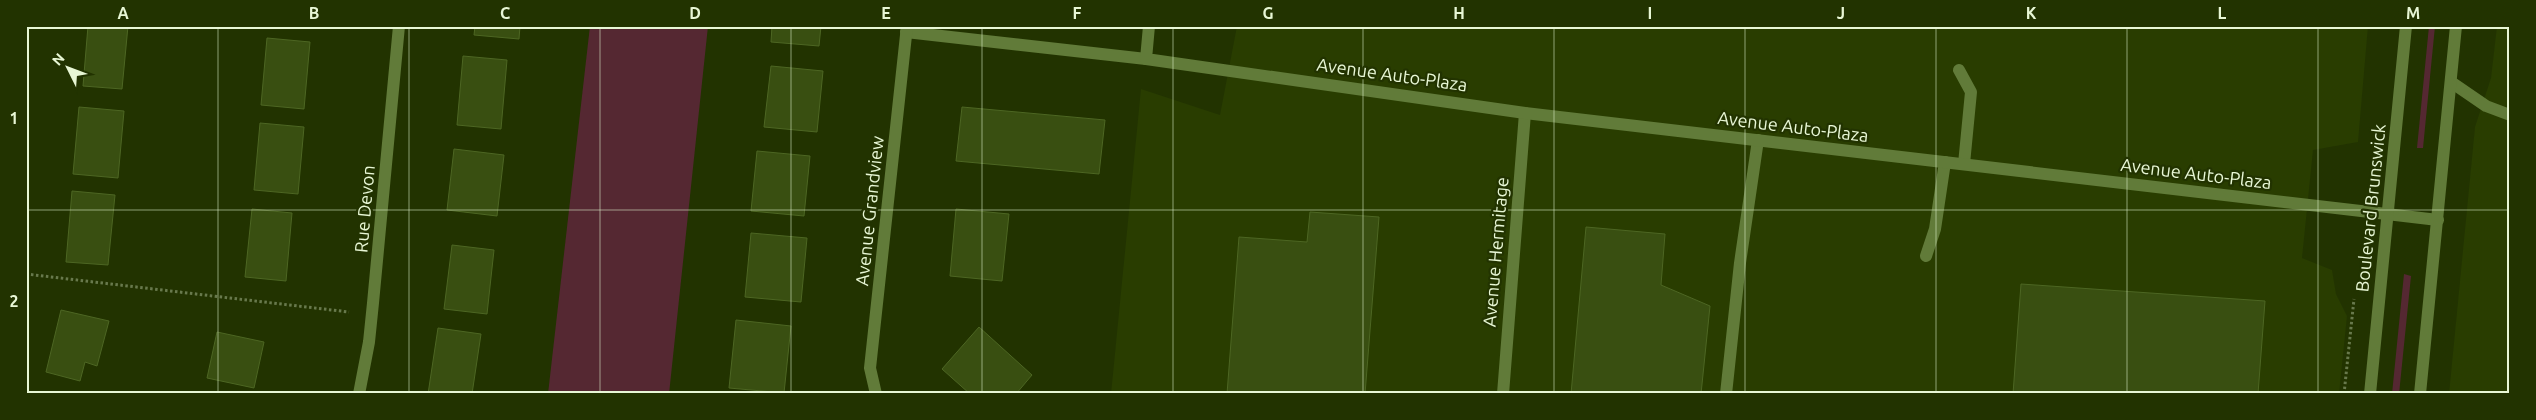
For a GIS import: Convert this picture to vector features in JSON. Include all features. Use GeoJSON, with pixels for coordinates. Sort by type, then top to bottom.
{"type":"FeatureCollection","features":[{"type":"Feature","properties":{"kind":"street","name":"Rue Devon"},"geometry":{"type":"LineString","coordinates":[[359,394],[369,342],[399,26]]}},
{"type":"Feature","properties":{"kind":"street"},"geometry":{"type":"LineString","coordinates":[[1146,59],[1149,26]]}},
{"type":"Feature","properties":{"kind":"street","name":"Boulevard Brunswick"},"geometry":{"type":"LineString","coordinates":[[2370,394],[2406,26]]}},
{"type":"Feature","properties":{"kind":"street"},"geometry":{"type":"LineString","coordinates":[[2420,394],[2456,26]]}},
{"type":"Feature","properties":{"kind":"street","name":"Avenue Grandview"},"geometry":{"type":"LineString","coordinates":[[876,394],[870,368],[907,29],[1146,59]]}},
{"type":"Feature","properties":{"kind":"street","name":"Avenue Auto-Plaza"},"geometry":{"type":"LineString","coordinates":[[1146,59],[1525,113],[2438,220]]}},
{"type":"Feature","properties":{"kind":"street"},"geometry":{"type":"LineString","coordinates":[[1959,70],[1971,92],[1964,164]]}},
{"type":"Feature","properties":{"kind":"street"},"geometry":{"type":"LineString","coordinates":[[2451,82],[2486,106],[2510,115]]}},
{"type":"Feature","properties":{"kind":"street","name":"Avenue Hermitage"},"geometry":{"type":"LineString","coordinates":[[1503,394],[1525,113]]}},
{"type":"Feature","properties":{"kind":"street"},"geometry":{"type":"LineString","coordinates":[[1726,394],[1740,263],[1758,140]]}},
{"type":"Feature","properties":{"kind":"street"},"geometry":{"type":"LineString","coordinates":[[1926,256],[1935,229],[1945,162]]}},
{"type":"Feature","properties":{"kind":"path"},"geometry":{"type":"LineString","coordinates":[[26,274],[349,312]]}},
{"type":"Feature","properties":{"kind":"path","name":"Boulevard Brunswick"},"geometry":{"type":"LineString","coordinates":[[2344,394],[2354,299]]}},
{"type":"Feature","properties":{"kind":"shaded area"},"geometry":{"type":"Polygon","coordinates":[[[590,26],[708,26],[669,394],[548,394],[590,26]]]}},
{"type":"Feature","properties":{"kind":"shaded area"},"geometry":{"type":"Polygon","coordinates":[[[1237,26],[2368,26],[2358,142],[2313,150],[2302,258],[2332,270],[2336,294],[2347,316],[2339,394],[1111,394],[1141,89],[1220,115],[1237,26]]]}},
{"type":"Feature","properties":{"kind":"shaded area"},"geometry":{"type":"Polygon","coordinates":[[[2429,26],[2435,26],[2423,148],[2417,148],[2429,26]]]}},
{"type":"Feature","properties":{"kind":"shaded area"},"geometry":{"type":"Polygon","coordinates":[[[2497,26],[2510,26],[2510,394],[2449,394],[2475,127],[2491,78],[2497,26]]]}},
{"type":"Feature","properties":{"kind":"shaded area"},"geometry":{"type":"Polygon","coordinates":[[[2404,274],[2411,276],[2399,394],[2392,394],[2404,274]]]}},
{"type":"Feature","properties":{"kind":"building"},"geometry":{"type":"Polygon","coordinates":[[[88,26],[128,26],[122,89],[83,86],[88,26]]]}},
{"type":"Feature","properties":{"kind":"building"},"geometry":{"type":"Polygon","coordinates":[[[475,26],[520,26],[519,39],[474,35],[475,26]]]}},
{"type":"Feature","properties":{"kind":"building"},"geometry":{"type":"Polygon","coordinates":[[[772,26],[821,26],[819,46],[771,42],[772,26]]]}},
{"type":"Feature","properties":{"kind":"building"},"geometry":{"type":"Polygon","coordinates":[[[267,38],[310,42],[304,109],[261,105],[267,38]]]}},
{"type":"Feature","properties":{"kind":"building"},"geometry":{"type":"Polygon","coordinates":[[[463,56],[507,60],[501,129],[457,125],[463,56]]]}},
{"type":"Feature","properties":{"kind":"building"},"geometry":{"type":"Polygon","coordinates":[[[771,66],[823,71],[817,132],[764,127],[771,66]]]}},
{"type":"Feature","properties":{"kind":"building"},"geometry":{"type":"Polygon","coordinates":[[[79,107],[124,111],[118,178],[73,174],[79,107]]]}},
{"type":"Feature","properties":{"kind":"building"},"geometry":{"type":"Polygon","coordinates":[[[962,107],[1105,120],[1099,174],[956,161],[962,107]]]}},
{"type":"Feature","properties":{"kind":"building"},"geometry":{"type":"Polygon","coordinates":[[[260,123],[304,127],[298,194],[254,190],[260,123]]]}},
{"type":"Feature","properties":{"kind":"building"},"geometry":{"type":"Polygon","coordinates":[[[454,149],[504,155],[497,216],[447,210],[454,149]]]}},
{"type":"Feature","properties":{"kind":"building"},"geometry":{"type":"Polygon","coordinates":[[[757,151],[810,156],[804,216],[751,211],[757,151]]]}},
{"type":"Feature","properties":{"kind":"building"},"geometry":{"type":"Polygon","coordinates":[[[72,191],[115,195],[108,265],[66,262],[72,191]]]}},
{"type":"Feature","properties":{"kind":"building"},"geometry":{"type":"Polygon","coordinates":[[[252,209],[292,213],[286,281],[245,277],[252,209]]]}},
{"type":"Feature","properties":{"kind":"building"},"geometry":{"type":"Polygon","coordinates":[[[956,209],[1009,214],[1002,281],[950,276],[956,209]]]}},
{"type":"Feature","properties":{"kind":"building"},"geometry":{"type":"Polygon","coordinates":[[[1310,212],[1379,217],[1365,394],[1227,394],[1239,237],[1307,242],[1310,212]]]}},
{"type":"Feature","properties":{"kind":"building"},"geometry":{"type":"Polygon","coordinates":[[[1586,227],[1665,234],[1661,285],[1710,306],[1701,394],[1571,394],[1586,227]]]}},
{"type":"Feature","properties":{"kind":"building"},"geometry":{"type":"Polygon","coordinates":[[[751,233],[807,238],[801,302],[745,297],[751,233]]]}},
{"type":"Feature","properties":{"kind":"building"},"geometry":{"type":"Polygon","coordinates":[[[452,245],[494,250],[487,314],[444,309],[452,245]]]}},
{"type":"Feature","properties":{"kind":"building"},"geometry":{"type":"Polygon","coordinates":[[[2021,284],[2265,301],[2258,394],[2013,394],[2021,284]]]}},
{"type":"Feature","properties":{"kind":"building"},"geometry":{"type":"Polygon","coordinates":[[[61,310],[109,321],[97,366],[85,362],[80,381],[46,372],[61,310]]]}},
{"type":"Feature","properties":{"kind":"building"},"geometry":{"type":"Polygon","coordinates":[[[736,320],[791,326],[784,393],[729,388],[736,320]]]}},
{"type":"Feature","properties":{"kind":"building"},"geometry":{"type":"Polygon","coordinates":[[[979,327],[1032,375],[1016,394],[970,394],[942,369],[979,327]]]}},
{"type":"Feature","properties":{"kind":"building"},"geometry":{"type":"Polygon","coordinates":[[[438,328],[481,334],[472,394],[428,394],[438,328]]]}},
{"type":"Feature","properties":{"kind":"building"},"geometry":{"type":"Polygon","coordinates":[[[217,332],[264,342],[254,388],[207,378],[217,332]]]}}]}
